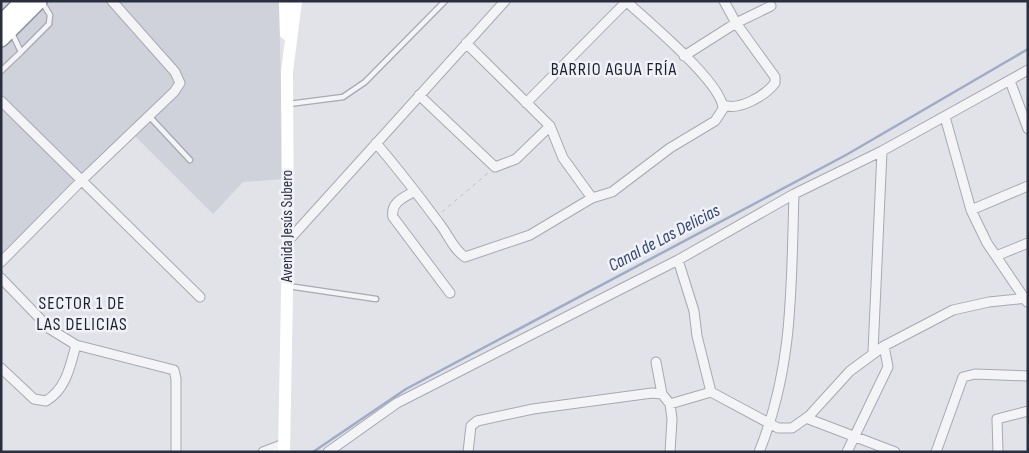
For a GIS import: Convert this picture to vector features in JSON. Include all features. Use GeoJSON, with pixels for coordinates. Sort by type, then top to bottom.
{"type":"FeatureCollection","features":[{"type":"Feature","properties":{"kind":"highway"},"geometry":{"type":"LineString","coordinates":[[4,24],[23,1]]}},
{"type":"Feature","properties":{"kind":"highway"},"geometry":{"type":"LineString","coordinates":[[4,24],[40,1]]}},
{"type":"Feature","properties":{"kind":"main road","name":"Avenida Jesús Subero"},"geometry":{"type":"LineString","coordinates":[[284,448],[288,242],[287,72],[294,2]]}},
{"type":"Feature","properties":{"kind":"street"},"geometry":{"type":"LineString","coordinates":[[1,262],[82,180],[174,92],[180,83],[175,72],[112,1]]}},
{"type":"Feature","properties":{"kind":"street"},"geometry":{"type":"LineString","coordinates":[[288,242],[506,1]]}},
{"type":"Feature","properties":{"kind":"street"},"geometry":{"type":"LineString","coordinates":[[526,103],[627,1],[709,82],[723,105],[731,108],[738,107],[755,98],[775,82],[774,77],[736,23],[724,1]]}},
{"type":"Feature","properties":{"kind":"street"},"geometry":{"type":"LineString","coordinates":[[684,56],[736,23],[771,6]]}},
{"type":"Feature","properties":{"kind":"street"},"geometry":{"type":"LineString","coordinates":[[466,44],[550,126],[563,158],[592,198]]}},
{"type":"Feature","properties":{"kind":"street"},"geometry":{"type":"LineString","coordinates":[[328,452],[397,403],[678,260],[794,194],[882,151],[1028,70]]}},
{"type":"Feature","properties":{"kind":"street"},"geometry":{"type":"LineString","coordinates":[[1010,81],[1028,129]]}},
{"type":"Feature","properties":{"kind":"street"},"geometry":{"type":"LineString","coordinates":[[419,95],[495,167],[516,158],[550,126]]}},
{"type":"Feature","properties":{"kind":"street"},"geometry":{"type":"LineString","coordinates":[[1,101],[200,297]]}},
{"type":"Feature","properties":{"kind":"street"},"geometry":{"type":"LineString","coordinates":[[376,143],[435,217],[458,252],[465,257],[530,235],[592,198],[612,192],[659,156],[715,121],[720,116],[723,105]]}},
{"type":"Feature","properties":{"kind":"street"},"geometry":{"type":"LineString","coordinates":[[945,117],[971,210],[996,256],[1027,300]]}},
{"type":"Feature","properties":{"kind":"street"},"geometry":{"type":"LineString","coordinates":[[873,352],[882,151]]}},
{"type":"Feature","properties":{"kind":"street"},"geometry":{"type":"LineString","coordinates":[[971,210],[1028,186]]}},
{"type":"Feature","properties":{"kind":"street"},"geometry":{"type":"LineString","coordinates":[[415,191],[395,202],[392,211],[393,216],[450,293]]}},
{"type":"Feature","properties":{"kind":"street"},"geometry":{"type":"LineString","coordinates":[[759,452],[770,424],[787,353],[791,319],[794,194]]}},
{"type":"Feature","properties":{"kind":"street"},"geometry":{"type":"LineString","coordinates":[[996,256],[1028,243]]}},
{"type":"Feature","properties":{"kind":"street"},"geometry":{"type":"LineString","coordinates":[[678,260],[694,311],[697,336],[711,392]]}},
{"type":"Feature","properties":{"kind":"street"},"geometry":{"type":"LineString","coordinates":[[1,278],[50,328],[76,345],[174,370],[176,379],[176,452]]}},
{"type":"Feature","properties":{"kind":"street"},"geometry":{"type":"LineString","coordinates":[[670,404],[711,392],[778,428],[792,428],[806,418],[850,371],[873,352],[884,346],[953,310],[989,302],[1027,300]]}},
{"type":"Feature","properties":{"kind":"street"},"geometry":{"type":"LineString","coordinates":[[1,368],[34,399],[46,401],[57,394],[66,379],[76,345]]}},
{"type":"Feature","properties":{"kind":"street"},"geometry":{"type":"LineString","coordinates":[[847,452],[888,367],[884,346]]}},
{"type":"Feature","properties":{"kind":"street"},"geometry":{"type":"LineString","coordinates":[[656,362],[662,394],[670,404],[672,419],[670,452]]}},
{"type":"Feature","properties":{"kind":"street"},"geometry":{"type":"LineString","coordinates":[[936,452],[963,377],[975,374],[1028,376]]}},
{"type":"Feature","properties":{"kind":"street"},"geometry":{"type":"LineString","coordinates":[[468,452],[471,426],[477,421],[589,401],[652,393],[662,394]]}},
{"type":"Feature","properties":{"kind":"street"},"geometry":{"type":"LineString","coordinates":[[998,452],[997,419],[1028,411]]}},
{"type":"Feature","properties":{"kind":"street"},"geometry":{"type":"LineString","coordinates":[[806,418],[895,452]]}},
{"type":"Feature","properties":{"kind":"street"},"geometry":{"type":"LineString","coordinates":[[262,452],[284,448]]}},
{"type":"Feature","properties":{"kind":"lane"},"geometry":{"type":"LineString","coordinates":[[1,71],[49,24],[50,15],[40,1]]}},
{"type":"Feature","properties":{"kind":"lane"},"geometry":{"type":"LineString","coordinates":[[287,104],[343,97],[365,82],[445,1]]}},
{"type":"Feature","properties":{"kind":"lane"},"geometry":{"type":"LineString","coordinates":[[4,24],[21,52]]}},
{"type":"Feature","properties":{"kind":"lane"},"geometry":{"type":"LineString","coordinates":[[149,116],[190,160]]}},
{"type":"Feature","properties":{"kind":"lane"},"geometry":{"type":"LineString","coordinates":[[287,285],[376,299]]}},
{"type":"Feature","properties":{"kind":"path"},"geometry":{"type":"LineString","coordinates":[[435,217],[495,167]]}},
{"type":"Feature","properties":{"kind":"shaded area"},"geometry":{"type":"Polygon","coordinates":[[[1,1],[279,1],[283,179],[243,182],[213,214],[129,130],[1,255],[1,1]]]}},
{"type":"Feature","properties":{"kind":"waterway","name":"Canal de Las Delicias"},"geometry":{"type":"LineString","coordinates":[[313,452],[406,389],[846,155],[1028,49]]}},
{"type":"Feature","properties":{"kind":"district","name":"BARRIO AGUA FRÍA"},"geometry":{"type":"Point","coordinates":[614,69]}},
{"type":"Feature","properties":{"kind":"district","name":"SECTOR 1 DE LAS DELICIAS"},"geometry":{"type":"Point","coordinates":[82,313]}}]}
